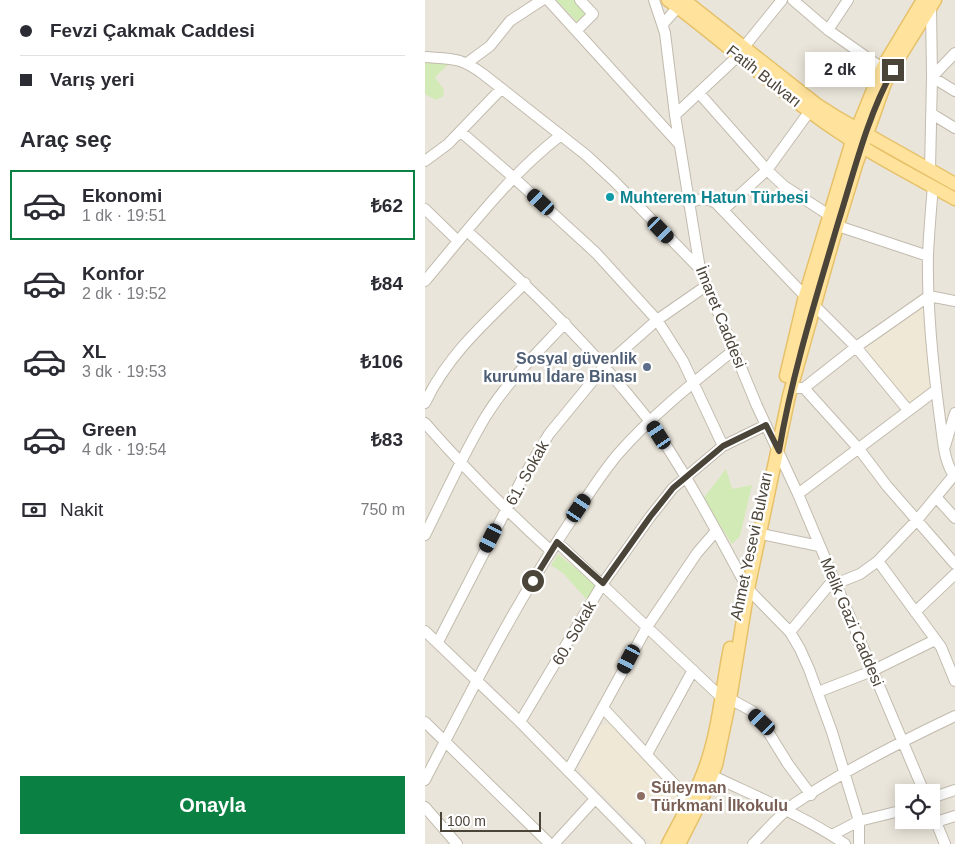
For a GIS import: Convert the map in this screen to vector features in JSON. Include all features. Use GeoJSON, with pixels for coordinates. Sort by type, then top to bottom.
{"type":"FeatureCollection","features":[{"type":"Feature","properties":{"kind":"main road","name":"Fatih Bulvarı"},"geometry":{"type":"LineString","coordinates":[[677,2],[741,52],[816,104],[955,184]]}},
{"type":"Feature","properties":{"kind":"main road"},"geometry":{"type":"LineString","coordinates":[[862,131],[882,68],[929,2]]}},
{"type":"Feature","properties":{"kind":"main road"},"geometry":{"type":"LineString","coordinates":[[862,131],[885,83],[929,2]]}},
{"type":"Feature","properties":{"kind":"main road","name":"Fatih Bulvarı"},"geometry":{"type":"LineString","coordinates":[[741,52],[809,112],[857,144],[955,199]]}},
{"type":"Feature","properties":{"kind":"main road","name":"Ahmet Yesevi Bulvarı"},"geometry":{"type":"LineString","coordinates":[[679,844],[713,776],[716,765],[726,698],[773,439],[805,296],[829,215],[862,131]]}},
{"type":"Feature","properties":{"kind":"main road","name":"Ahmet Yesevi Bulvarı"},"geometry":{"type":"LineString","coordinates":[[746,584],[761,534],[779,451],[798,388],[815,306],[838,226],[857,144]]}},
{"type":"Feature","properties":{"kind":"main road","name":"Ahmet Yesevi Bulvarı"},"geometry":{"type":"LineString","coordinates":[[668,844],[699,784],[726,698]]}},
{"type":"Feature","properties":{"kind":"street"},"geometry":{"type":"LineString","coordinates":[[467,63],[490,46],[510,21],[542,0]]}},
{"type":"Feature","properties":{"kind":"street"},"geometry":{"type":"LineString","coordinates":[[548,0],[680,145]]}},
{"type":"Feature","properties":{"kind":"street"},"geometry":{"type":"LineString","coordinates":[[577,30],[593,14],[580,0]]}},
{"type":"Feature","properties":{"kind":"street","name":"İmaret Caddesi"},"geometry":{"type":"LineString","coordinates":[[654,0],[663,24],[688,203],[700,269],[766,425],[779,451]]}},
{"type":"Feature","properties":{"kind":"street"},"geometry":{"type":"LineString","coordinates":[[675,115],[741,52],[782,0]]}},
{"type":"Feature","properties":{"kind":"street"},"geometry":{"type":"LineString","coordinates":[[793,0],[828,30],[882,68]]}},
{"type":"Feature","properties":{"kind":"street"},"geometry":{"type":"LineString","coordinates":[[828,30],[848,0]]}},
{"type":"Feature","properties":{"kind":"street"},"geometry":{"type":"LineString","coordinates":[[663,24],[677,2]]}},
{"type":"Feature","properties":{"kind":"street"},"geometry":{"type":"LineString","coordinates":[[929,2],[932,77],[930,170]]}},
{"type":"Feature","properties":{"kind":"street"},"geometry":{"type":"LineString","coordinates":[[932,77],[955,53]]}},
{"type":"Feature","properties":{"kind":"street"},"geometry":{"type":"LineString","coordinates":[[425,56],[467,63],[561,135],[613,180],[700,269]]}},
{"type":"Feature","properties":{"kind":"street"},"geometry":{"type":"LineString","coordinates":[[932,77],[955,91]]}},
{"type":"Feature","properties":{"kind":"street"},"geometry":{"type":"LineString","coordinates":[[425,161],[449,144],[501,89]]}},
{"type":"Feature","properties":{"kind":"street"},"geometry":{"type":"LineString","coordinates":[[699,93],[767,170],[784,186],[829,215]]}},
{"type":"Feature","properties":{"kind":"street"},"geometry":{"type":"LineString","coordinates":[[723,210],[767,170],[809,112]]}},
{"type":"Feature","properties":{"kind":"street"},"geometry":{"type":"LineString","coordinates":[[932,114],[955,128]]}},
{"type":"Feature","properties":{"kind":"street"},"geometry":{"type":"LineString","coordinates":[[461,132],[596,253],[657,320],[683,361],[723,446]]}},
{"type":"Feature","properties":{"kind":"street"},"geometry":{"type":"LineString","coordinates":[[425,281],[513,177],[561,135]]}},
{"type":"Feature","properties":{"kind":"street"},"geometry":{"type":"LineString","coordinates":[[790,632],[834,582],[860,574],[878,561],[917,520],[954,475],[945,450],[936,390],[929,296],[928,256],[933,186]]}},
{"type":"Feature","properties":{"kind":"street"},"geometry":{"type":"LineString","coordinates":[[688,203],[703,199],[710,200],[723,210],[805,296]]}},
{"type":"Feature","properties":{"kind":"street"},"geometry":{"type":"LineString","coordinates":[[425,209],[458,241]]}},
{"type":"Feature","properties":{"kind":"street"},"geometry":{"type":"LineString","coordinates":[[838,226],[928,256]]}},
{"type":"Feature","properties":{"kind":"street"},"geometry":{"type":"LineString","coordinates":[[467,231],[525,283],[605,366],[650,422],[686,476],[746,584],[790,632],[818,692],[845,773],[859,821],[859,844]]}},
{"type":"Feature","properties":{"kind":"street"},"geometry":{"type":"LineString","coordinates":[[425,403],[445,367],[460,347],[525,283]]}},
{"type":"Feature","properties":{"kind":"street","name":"61. Sokak"},"geometry":{"type":"LineString","coordinates":[[437,642],[525,474],[549,434],[605,366],[657,320],[706,286]]}},
{"type":"Feature","properties":{"kind":"street"},"geometry":{"type":"LineString","coordinates":[[955,302],[929,296],[798,388],[859,449],[887,486],[955,564]]}},
{"type":"Feature","properties":{"kind":"street"},"geometry":{"type":"LineString","coordinates":[[815,306],[856,347],[909,410]]}},
{"type":"Feature","properties":{"kind":"street"},"geometry":{"type":"LineString","coordinates":[[425,535],[460,463],[486,416],[511,381],[565,323]]}},
{"type":"Feature","properties":{"kind":"street"},"geometry":{"type":"LineString","coordinates":[[425,780],[477,680],[551,551],[604,471],[650,422],[694,382],[734,350]]}},
{"type":"Feature","properties":{"kind":"street"},"geometry":{"type":"LineString","coordinates":[[798,494],[936,390]]}},
{"type":"Feature","properties":{"kind":"street"},"geometry":{"type":"LineString","coordinates":[[945,450],[955,413]]}},
{"type":"Feature","properties":{"kind":"street"},"geometry":{"type":"LineString","coordinates":[[425,422],[460,463],[506,510],[551,551]]}},
{"type":"Feature","properties":{"kind":"street","name":"60. Sokak"},"geometry":{"type":"LineString","coordinates":[[520,722],[603,583],[673,488],[723,446],[766,425]]}},
{"type":"Feature","properties":{"kind":"street","name":"Melik Gazi Caddesi"},"geometry":{"type":"LineString","coordinates":[[779,451],[921,784]]}},
{"type":"Feature","properties":{"kind":"street"},"geometry":{"type":"LineString","coordinates":[[936,497],[955,518]]}},
{"type":"Feature","properties":{"kind":"street"},"geometry":{"type":"LineString","coordinates":[[568,771],[647,627],[697,553],[716,531]]}},
{"type":"Feature","properties":{"kind":"street"},"geometry":{"type":"LineString","coordinates":[[761,534],[819,546]]}},
{"type":"Feature","properties":{"kind":"street"},"geometry":{"type":"LineString","coordinates":[[557,542],[603,583],[693,670],[726,698],[752,711],[762,722],[788,764],[811,795]]}},
{"type":"Feature","properties":{"kind":"street"},"geometry":{"type":"LineString","coordinates":[[878,561],[941,647],[955,681]]}},
{"type":"Feature","properties":{"kind":"street"},"geometry":{"type":"LineString","coordinates":[[915,612],[955,574]]}},
{"type":"Feature","properties":{"kind":"street"},"geometry":{"type":"LineString","coordinates":[[425,631],[520,722],[640,844]]}},
{"type":"Feature","properties":{"kind":"street"},"geometry":{"type":"LineString","coordinates":[[818,692],[872,671],[935,640]]}},
{"type":"Feature","properties":{"kind":"street"},"geometry":{"type":"LineString","coordinates":[[647,754],[693,670]]}},
{"type":"Feature","properties":{"kind":"street"},"geometry":{"type":"LineString","coordinates":[[603,708],[690,801]]}},
{"type":"Feature","properties":{"kind":"street"},"geometry":{"type":"LineString","coordinates":[[753,844],[787,811],[845,773],[902,741],[955,716]]}},
{"type":"Feature","properties":{"kind":"street"},"geometry":{"type":"LineString","coordinates":[[425,722],[550,844]]}},
{"type":"Feature","properties":{"kind":"street"},"geometry":{"type":"LineString","coordinates":[[713,776],[787,811],[845,844]]}},
{"type":"Feature","properties":{"kind":"street"},"geometry":{"type":"LineString","coordinates":[[940,795],[955,790]]}},
{"type":"Feature","properties":{"kind":"street"},"geometry":{"type":"LineString","coordinates":[[554,844],[595,799]]}},
{"type":"Feature","properties":{"kind":"street"},"geometry":{"type":"LineString","coordinates":[[425,807],[451,842]]}},
{"type":"Feature","properties":{"kind":"street"},"geometry":{"type":"LineString","coordinates":[[832,835],[859,821],[895,812]]}},
{"type":"Feature","properties":{"kind":"street"},"geometry":{"type":"LineString","coordinates":[[940,821],[955,816]]}},
{"type":"Feature","properties":{"kind":"street"},"geometry":{"type":"LineString","coordinates":[[939,829],[945,844]]}},
{"type":"Feature","properties":{"kind":"shaded area"},"geometry":{"type":"Polygon","coordinates":[[[425,0],[955,0],[955,844],[425,844],[425,0]]]}},
{"type":"Feature","properties":{"kind":"shaded area"},"geometry":{"type":"Polygon","coordinates":[[[927,302],[931,387],[909,404],[863,348],[927,302]]]}},
{"type":"Feature","properties":{"kind":"shaded area","name":"Süleyman Türkmani İlkokulu"},"geometry":{"type":"Polygon","coordinates":[[[607,724],[612,725],[641,754],[682,800],[660,844],[652,844],[580,771],[580,765],[600,727],[607,724]]]}},
{"type":"Feature","properties":{"kind":"green space"},"geometry":{"type":"Polygon","coordinates":[[[556,0],[575,0],[588,14],[579,24],[556,0]]]}},
{"type":"Feature","properties":{"kind":"green space"},"geometry":{"type":"Polygon","coordinates":[[[425,62],[449,64],[435,77],[444,90],[443,96],[436,100],[425,94],[425,62]]]}},
{"type":"Feature","properties":{"kind":"green space"},"geometry":{"type":"Polygon","coordinates":[[[726,469],[732,489],[752,485],[740,536],[732,544],[703,499],[726,469]]]}},
{"type":"Feature","properties":{"kind":"green space"},"geometry":{"type":"Polygon","coordinates":[[[558,554],[596,585],[587,600],[563,573],[551,565],[558,554]]]}},
{"type":"Feature","properties":{"kind":"place","name":"Muhterem Hatun Türbesi"},"geometry":{"type":"Point","coordinates":[610,197]}},
{"type":"Feature","properties":{"kind":"place","name":"Sosyal güvenlik kurumu İdare Binası"},"geometry":{"type":"Point","coordinates":[647,367]}},
{"type":"Feature","properties":{"kind":"place","name":"Süleyman Türkmani İlkokulu"},"geometry":{"type":"Point","coordinates":[641,796]}},
{"type":"Feature","properties":{"kind":"route"},"geometry":{"type":"LineString","coordinates":[[533,581],[557,542],[603,583],[673,488],[723,446],[766,425],[779,451],[789,396],[833,240],[874,112],[885,83],[893,70]]}}]}
